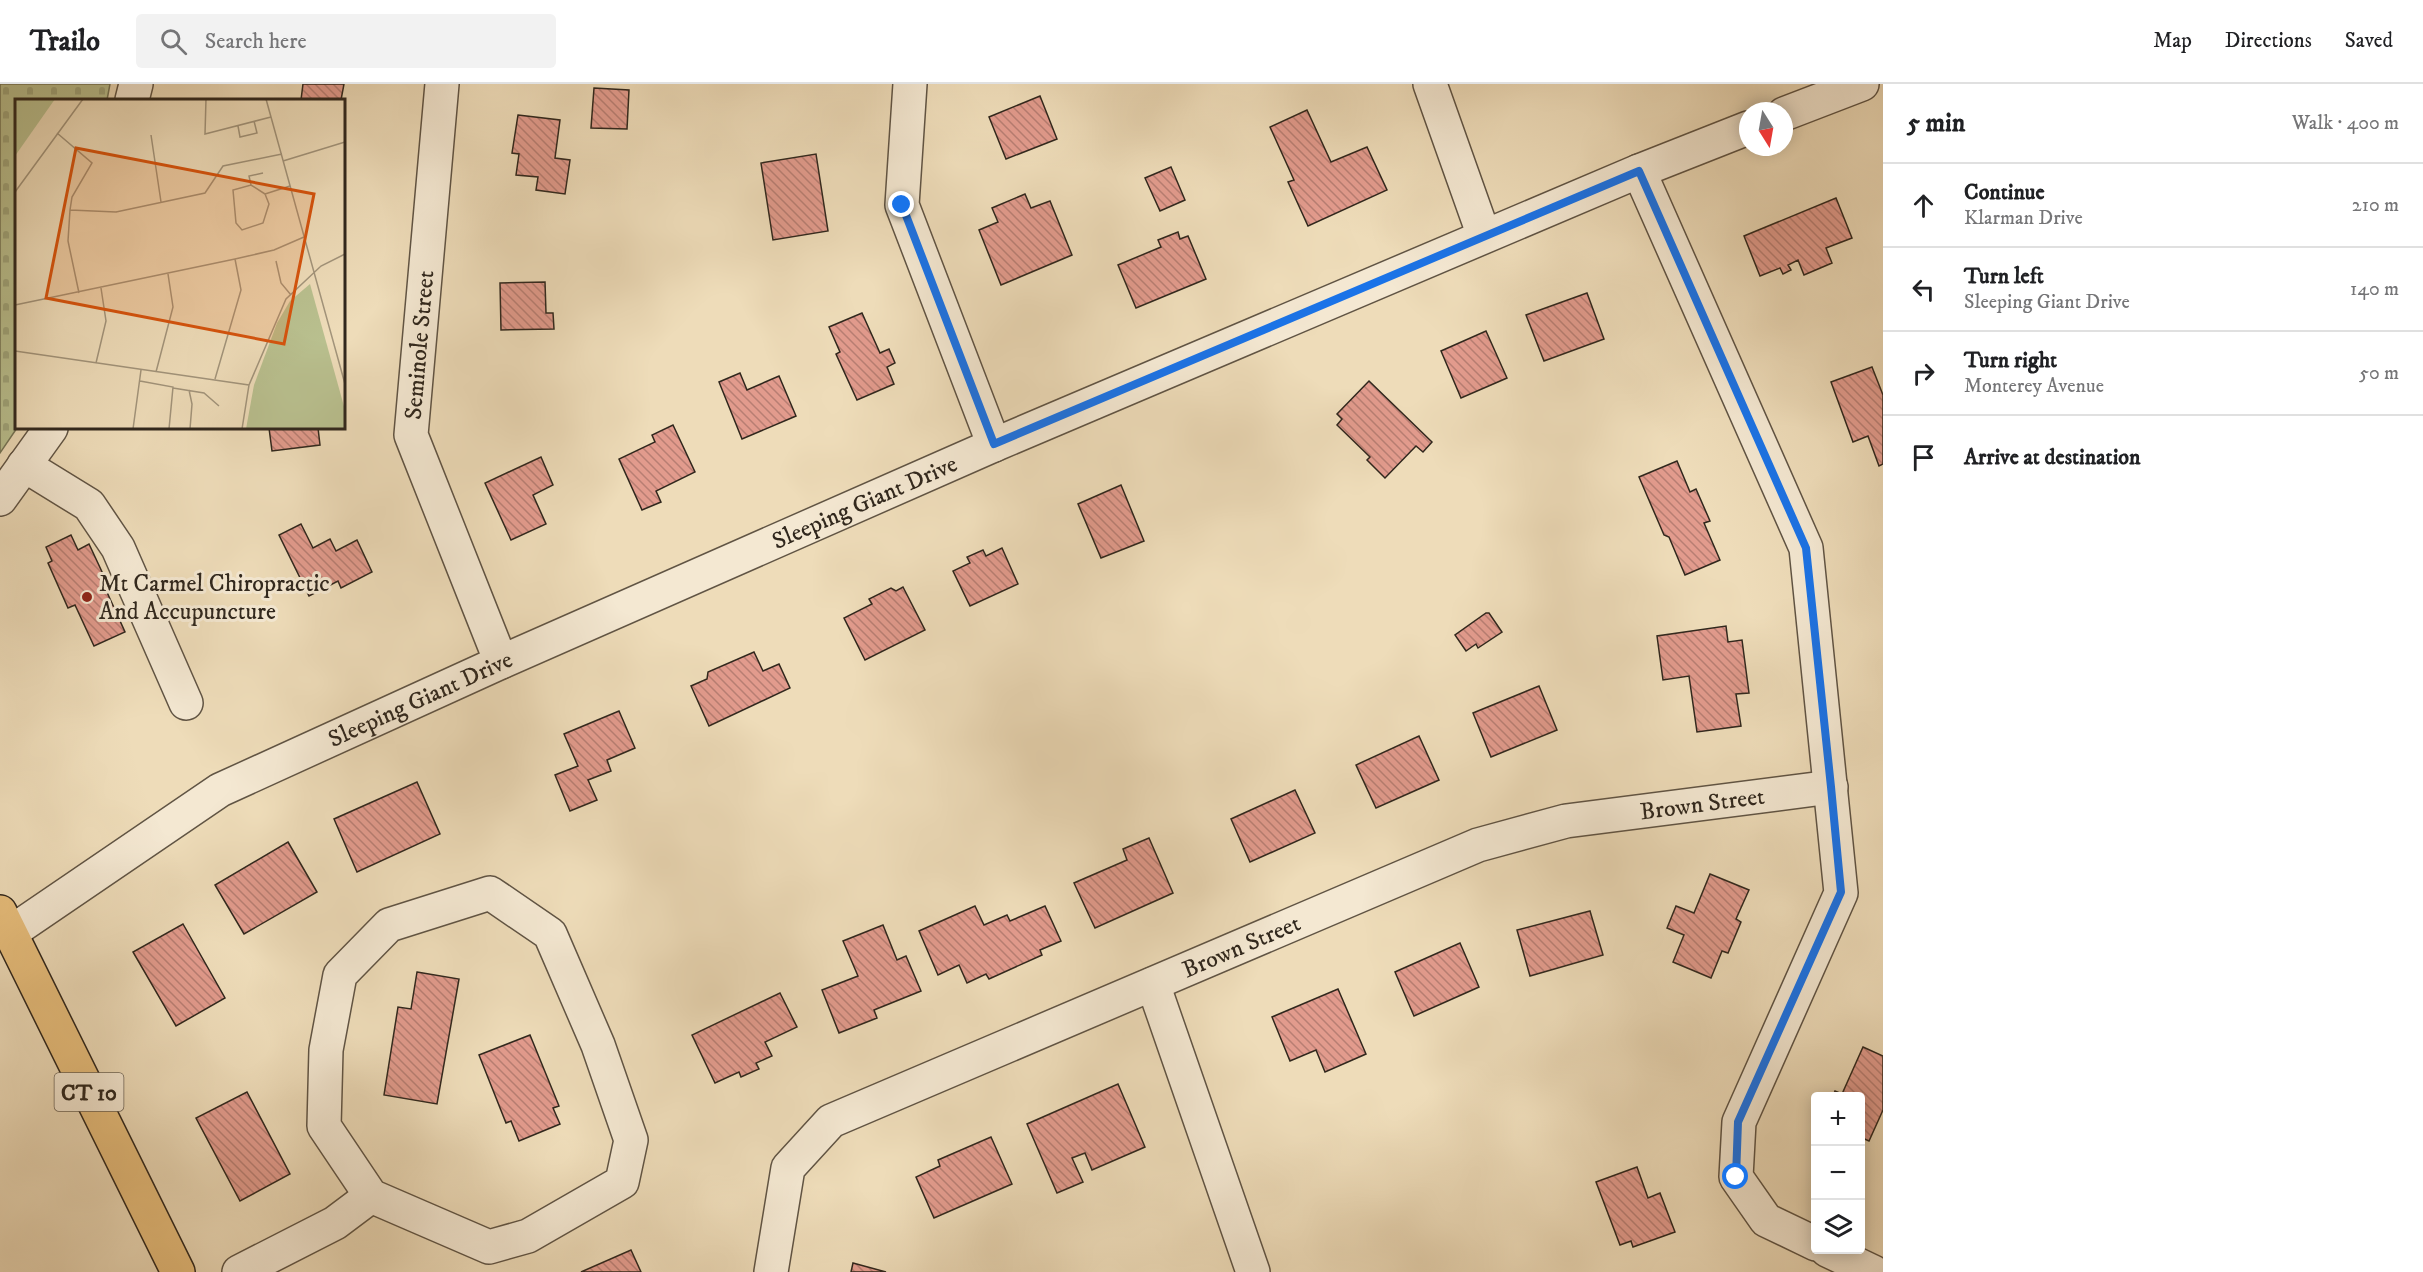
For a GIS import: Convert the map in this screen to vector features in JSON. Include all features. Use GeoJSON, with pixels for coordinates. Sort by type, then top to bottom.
{"type":"FeatureCollection","features":[{"type":"Feature","properties":{"kind":"highway","name":"CT 10"},"geometry":{"type":"LineString","coordinates":[[5,923],[178,1272]]}},
{"type":"Feature","properties":{"kind":"street"},"geometry":{"type":"LineString","coordinates":[[132,99],[136,84]]}},
{"type":"Feature","properties":{"kind":"street","name":"Seminole Street"},"geometry":{"type":"LineString","coordinates":[[442,84],[411,435],[501,662]]}},
{"type":"Feature","properties":{"kind":"street"},"geometry":{"type":"LineString","coordinates":[[910,84],[902,205],[994,444]]}},
{"type":"Feature","properties":{"kind":"street"},"geometry":{"type":"LineString","coordinates":[[1430,84],[1484,236]]}},
{"type":"Feature","properties":{"kind":"street"},"geometry":{"type":"LineString","coordinates":[[1793,111],[1862,84]]}},
{"type":"Feature","properties":{"kind":"street","name":"Sleeping Giant Drive"},"geometry":{"type":"LineString","coordinates":[[5,923],[220,790],[501,662],[994,444],[1484,236],[1739,132]]}},
{"type":"Feature","properties":{"kind":"street"},"geometry":{"type":"LineString","coordinates":[[1639,171],[1806,548],[1841,892],[1738,1122],[1736,1177],[1766,1220],[1811,1242]]}},
{"type":"Feature","properties":{"kind":"street"},"geometry":{"type":"LineString","coordinates":[[0,499],[50,429]]}},
{"type":"Feature","properties":{"kind":"street"},"geometry":{"type":"LineString","coordinates":[[24,465],[88,505],[118,548],[186,703]]}},
{"type":"Feature","properties":{"kind":"street","name":"Brown Street"},"geometry":{"type":"LineString","coordinates":[[771,1272],[788,1168],[831,1121],[1478,845],[1566,821],[1831,787]]}},
{"type":"Feature","properties":{"kind":"street"},"geometry":{"type":"LineString","coordinates":[[490,893],[550,934],[598,1045],[631,1140],[622,1182],[528,1236],[494,1260],[371,1196],[324,1126],[326,1050],[340,975],[388,925],[490,893]]}},
{"type":"Feature","properties":{"kind":"street"},"geometry":{"type":"LineString","coordinates":[[1154,984],[1253,1272]]}},
{"type":"Feature","properties":{"kind":"street"},"geometry":{"type":"LineString","coordinates":[[240,1272],[335,1223],[371,1196]]}},
{"type":"Feature","properties":{"kind":"street"},"geometry":{"type":"LineString","coordinates":[[1835,1254],[1873,1272]]}},
{"type":"Feature","properties":{"kind":"green space"},"geometry":{"type":"Polygon","coordinates":[[[0,84],[110,84],[107,99],[15,99],[16,429],[0,453],[0,84]]]}},
{"type":"Feature","properties":{"kind":"building"},"geometry":{"type":"Polygon","coordinates":[[[303,84],[344,84],[341,99],[301,99],[303,84]]]}},
{"type":"Feature","properties":{"kind":"building"},"geometry":{"type":"Polygon","coordinates":[[[594,88],[629,90],[627,129],[591,128],[594,88]]]}},
{"type":"Feature","properties":{"kind":"building"},"geometry":{"type":"Polygon","coordinates":[[[1040,96],[1057,139],[1006,159],[989,117],[1040,96]]]}},
{"type":"Feature","properties":{"kind":"building"},"geometry":{"type":"Polygon","coordinates":[[[1307,110],[1331,162],[1367,147],[1387,190],[1308,226],[1288,182],[1294,180],[1270,127],[1307,110]]]}},
{"type":"Feature","properties":{"kind":"building"},"geometry":{"type":"Polygon","coordinates":[[[518,115],[560,120],[555,158],[570,160],[565,194],[536,190],[538,177],[516,175],[519,154],[512,153],[518,115]]]}},
{"type":"Feature","properties":{"kind":"building"},"geometry":{"type":"Polygon","coordinates":[[[816,154],[828,231],[773,240],[761,163],[816,154]]]}},
{"type":"Feature","properties":{"kind":"building"},"geometry":{"type":"Polygon","coordinates":[[[1171,167],[1185,200],[1160,211],[1145,178],[1171,167]]]}},
{"type":"Feature","properties":{"kind":"building"},"geometry":{"type":"Polygon","coordinates":[[[1025,194],[1031,208],[1050,201],[1072,255],[1001,285],[979,230],[998,222],[992,208],[1025,194]]]}},
{"type":"Feature","properties":{"kind":"building"},"geometry":{"type":"Polygon","coordinates":[[[1836,198],[1852,238],[1826,248],[1832,263],[1804,275],[1798,260],[1788,265],[1791,270],[1783,274],[1780,268],[1760,276],[1744,236],[1836,198]]]}},
{"type":"Feature","properties":{"kind":"building"},"geometry":{"type":"Polygon","coordinates":[[[1178,232],[1180,239],[1188,236],[1206,279],[1136,308],[1118,265],[1161,247],[1158,240],[1178,232]]]}},
{"type":"Feature","properties":{"kind":"building"},"geometry":{"type":"Polygon","coordinates":[[[545,282],[546,313],[553,313],[554,329],[501,330],[500,283],[545,282]]]}},
{"type":"Feature","properties":{"kind":"building"},"geometry":{"type":"Polygon","coordinates":[[[1587,293],[1604,339],[1544,361],[1526,315],[1587,293]]]}},
{"type":"Feature","properties":{"kind":"building"},"geometry":{"type":"Polygon","coordinates":[[[862,313],[880,353],[889,349],[895,363],[887,367],[894,384],[857,400],[836,354],[840,352],[829,327],[862,313]]]}},
{"type":"Feature","properties":{"kind":"building"},"geometry":{"type":"Polygon","coordinates":[[[1486,331],[1507,378],[1461,398],[1441,351],[1486,331]]]}},
{"type":"Feature","properties":{"kind":"building"},"geometry":{"type":"Polygon","coordinates":[[[1872,367],[1883,395],[1883,464],[1879,466],[1868,436],[1853,442],[1831,382],[1872,367]]]}},
{"type":"Feature","properties":{"kind":"building"},"geometry":{"type":"Polygon","coordinates":[[[740,373],[747,390],[779,376],[796,416],[742,439],[719,382],[740,373]]]}},
{"type":"Feature","properties":{"kind":"building"},"geometry":{"type":"Polygon","coordinates":[[[1369,381],[1432,442],[1423,452],[1416,446],[1385,478],[1367,460],[1370,457],[1337,425],[1342,419],[1337,414],[1369,381]]]}},
{"type":"Feature","properties":{"kind":"building"},"geometry":{"type":"Polygon","coordinates":[[[673,425],[695,472],[656,491],[661,502],[642,510],[619,459],[655,442],[652,435],[673,425]]]}},
{"type":"Feature","properties":{"kind":"building"},"geometry":{"type":"Polygon","coordinates":[[[269,429],[318,429],[320,445],[272,451],[269,429]]]}},
{"type":"Feature","properties":{"kind":"building"},"geometry":{"type":"Polygon","coordinates":[[[541,457],[553,485],[533,495],[546,524],[511,540],[485,483],[541,457]]]}},
{"type":"Feature","properties":{"kind":"building"},"geometry":{"type":"Polygon","coordinates":[[[1677,461],[1690,492],[1696,489],[1710,521],[1704,523],[1720,560],[1685,575],[1669,537],[1664,535],[1639,477],[1677,461]]]}},
{"type":"Feature","properties":{"kind":"building"},"geometry":{"type":"Polygon","coordinates":[[[1121,485],[1144,541],[1101,558],[1078,504],[1121,485]]]}},
{"type":"Feature","properties":{"kind":"building"},"geometry":{"type":"Polygon","coordinates":[[[301,524],[313,548],[330,539],[336,551],[357,540],[372,572],[341,588],[338,581],[309,596],[279,535],[301,524]]]}},
{"type":"Feature","properties":{"kind":"building","name":"Mt Carmel Chiropractic And Accupuncture"},"geometry":{"type":"Polygon","coordinates":[[[71,535],[78,550],[89,544],[110,589],[106,590],[125,632],[94,646],[75,605],[68,608],[48,563],[52,561],[46,547],[71,535]]]}},
{"type":"Feature","properties":{"kind":"building"},"geometry":{"type":"Polygon","coordinates":[[[1002,548],[1018,584],[970,606],[953,571],[970,563],[967,557],[983,550],[986,556],[1002,548]]]}},
{"type":"Feature","properties":{"kind":"building"},"geometry":{"type":"Polygon","coordinates":[[[903,587],[925,630],[865,660],[844,618],[872,604],[869,599],[891,588],[896,591],[903,587]]]}},
{"type":"Feature","properties":{"kind":"building"},"geometry":{"type":"Polygon","coordinates":[[[1489,613],[1502,632],[1478,648],[1476,644],[1466,651],[1455,635],[1489,613]]]}},
{"type":"Feature","properties":{"kind":"building"},"geometry":{"type":"Polygon","coordinates":[[[1726,626],[1728,642],[1742,640],[1749,693],[1736,694],[1741,726],[1697,732],[1689,676],[1663,680],[1657,636],[1726,626]]]}},
{"type":"Feature","properties":{"kind":"building"},"geometry":{"type":"Polygon","coordinates":[[[754,652],[763,671],[779,664],[790,688],[709,726],[691,686],[707,679],[708,672],[754,652]]]}},
{"type":"Feature","properties":{"kind":"building"},"geometry":{"type":"Polygon","coordinates":[[[1539,686],[1557,730],[1491,757],[1473,713],[1539,686]]]}},
{"type":"Feature","properties":{"kind":"building"},"geometry":{"type":"Polygon","coordinates":[[[619,711],[635,748],[607,760],[611,771],[588,780],[597,800],[570,811],[555,775],[578,766],[564,734],[619,711]]]}},
{"type":"Feature","properties":{"kind":"building"},"geometry":{"type":"Polygon","coordinates":[[[1419,736],[1439,780],[1376,808],[1356,765],[1419,736]]]}},
{"type":"Feature","properties":{"kind":"building"},"geometry":{"type":"Polygon","coordinates":[[[417,782],[440,834],[357,872],[334,819],[417,782]]]}},
{"type":"Feature","properties":{"kind":"building"},"geometry":{"type":"Polygon","coordinates":[[[1295,790],[1315,833],[1250,862],[1231,819],[1295,790]]]}},
{"type":"Feature","properties":{"kind":"building"},"geometry":{"type":"Polygon","coordinates":[[[1149,838],[1173,893],[1095,928],[1074,883],[1127,860],[1123,849],[1149,838]]]}},
{"type":"Feature","properties":{"kind":"building"},"geometry":{"type":"Polygon","coordinates":[[[288,842],[317,892],[244,934],[215,885],[288,842]]]}},
{"type":"Feature","properties":{"kind":"building"},"geometry":{"type":"Polygon","coordinates":[[[1710,874],[1749,890],[1736,919],[1741,922],[1728,953],[1722,951],[1711,978],[1673,962],[1684,935],[1667,928],[1676,906],[1694,913],[1710,874]]]}},
{"type":"Feature","properties":{"kind":"building"},"geometry":{"type":"Polygon","coordinates":[[[975,906],[984,925],[1007,915],[1010,921],[1045,906],[1061,941],[1040,950],[1042,955],[989,979],[986,974],[967,983],[959,965],[938,975],[919,931],[975,906]]]}},
{"type":"Feature","properties":{"kind":"building"},"geometry":{"type":"Polygon","coordinates":[[[1590,911],[1603,955],[1530,976],[1517,930],[1590,911]]]}},
{"type":"Feature","properties":{"kind":"building"},"geometry":{"type":"Polygon","coordinates":[[[183,924],[225,998],[176,1026],[133,952],[183,924]]]}},
{"type":"Feature","properties":{"kind":"building"},"geometry":{"type":"Polygon","coordinates":[[[883,925],[897,960],[906,956],[921,991],[874,1010],[877,1018],[839,1033],[822,990],[858,976],[843,941],[883,925]]]}},
{"type":"Feature","properties":{"kind":"building"},"geometry":{"type":"Polygon","coordinates":[[[1460,943],[1479,987],[1414,1016],[1395,972],[1460,943]]]}},
{"type":"Feature","properties":{"kind":"building"},"geometry":{"type":"Polygon","coordinates":[[[417,972],[459,979],[437,1104],[384,1095],[398,1007],[411,1009],[417,972]]]}},
{"type":"Feature","properties":{"kind":"building"},"geometry":{"type":"Polygon","coordinates":[[[1338,989],[1366,1054],[1325,1072],[1316,1050],[1290,1061],[1272,1017],[1338,989]]]}},
{"type":"Feature","properties":{"kind":"building"},"geometry":{"type":"Polygon","coordinates":[[[780,993],[797,1027],[765,1042],[772,1056],[756,1063],[759,1069],[741,1077],[739,1072],[715,1083],[692,1035],[780,993]]]}},
{"type":"Feature","properties":{"kind":"building"},"geometry":{"type":"Polygon","coordinates":[[[530,1035],[559,1106],[553,1108],[560,1124],[519,1141],[511,1121],[506,1123],[479,1055],[530,1035]]]}},
{"type":"Feature","properties":{"kind":"building"},"geometry":{"type":"Polygon","coordinates":[[[1863,1047],[1883,1056],[1883,1110],[1869,1141],[1865,1139],[1865,1092],[1843,1092],[1863,1047]]]}},
{"type":"Feature","properties":{"kind":"building"},"geometry":{"type":"Polygon","coordinates":[[[1118,1084],[1145,1147],[1092,1170],[1085,1153],[1072,1158],[1083,1182],[1057,1193],[1027,1124],[1118,1084]]]}},
{"type":"Feature","properties":{"kind":"building"},"geometry":{"type":"Polygon","coordinates":[[[247,1092],[290,1174],[240,1201],[196,1118],[247,1092]]]}},
{"type":"Feature","properties":{"kind":"building"},"geometry":{"type":"Polygon","coordinates":[[[991,1137],[1012,1184],[934,1218],[916,1177],[940,1166],[938,1160],[991,1137]]]}},
{"type":"Feature","properties":{"kind":"building"},"geometry":{"type":"Polygon","coordinates":[[[1637,1167],[1648,1198],[1660,1193],[1675,1232],[1633,1247],[1631,1241],[1620,1245],[1596,1182],[1637,1167]]]}},
{"type":"Feature","properties":{"kind":"building"},"geometry":{"type":"Polygon","coordinates":[[[631,1250],[641,1272],[581,1272],[631,1250]]]}},
{"type":"Feature","properties":{"kind":"building"},"geometry":{"type":"Polygon","coordinates":[[[853,1263],[886,1272],[851,1272],[853,1263]]]}},
{"type":"Feature","properties":{"kind":"place","name":"Mt Carmel Chiropractic And Accupuncture"},"geometry":{"type":"Point","coordinates":[87,597]}},
{"type":"Feature","properties":{"kind":"route"},"geometry":{"type":"LineString","coordinates":[[902,205],[994,444],[1639,171],[1806,548],[1831,787],[1841,892],[1738,1122],[1736,1177]]}}]}
